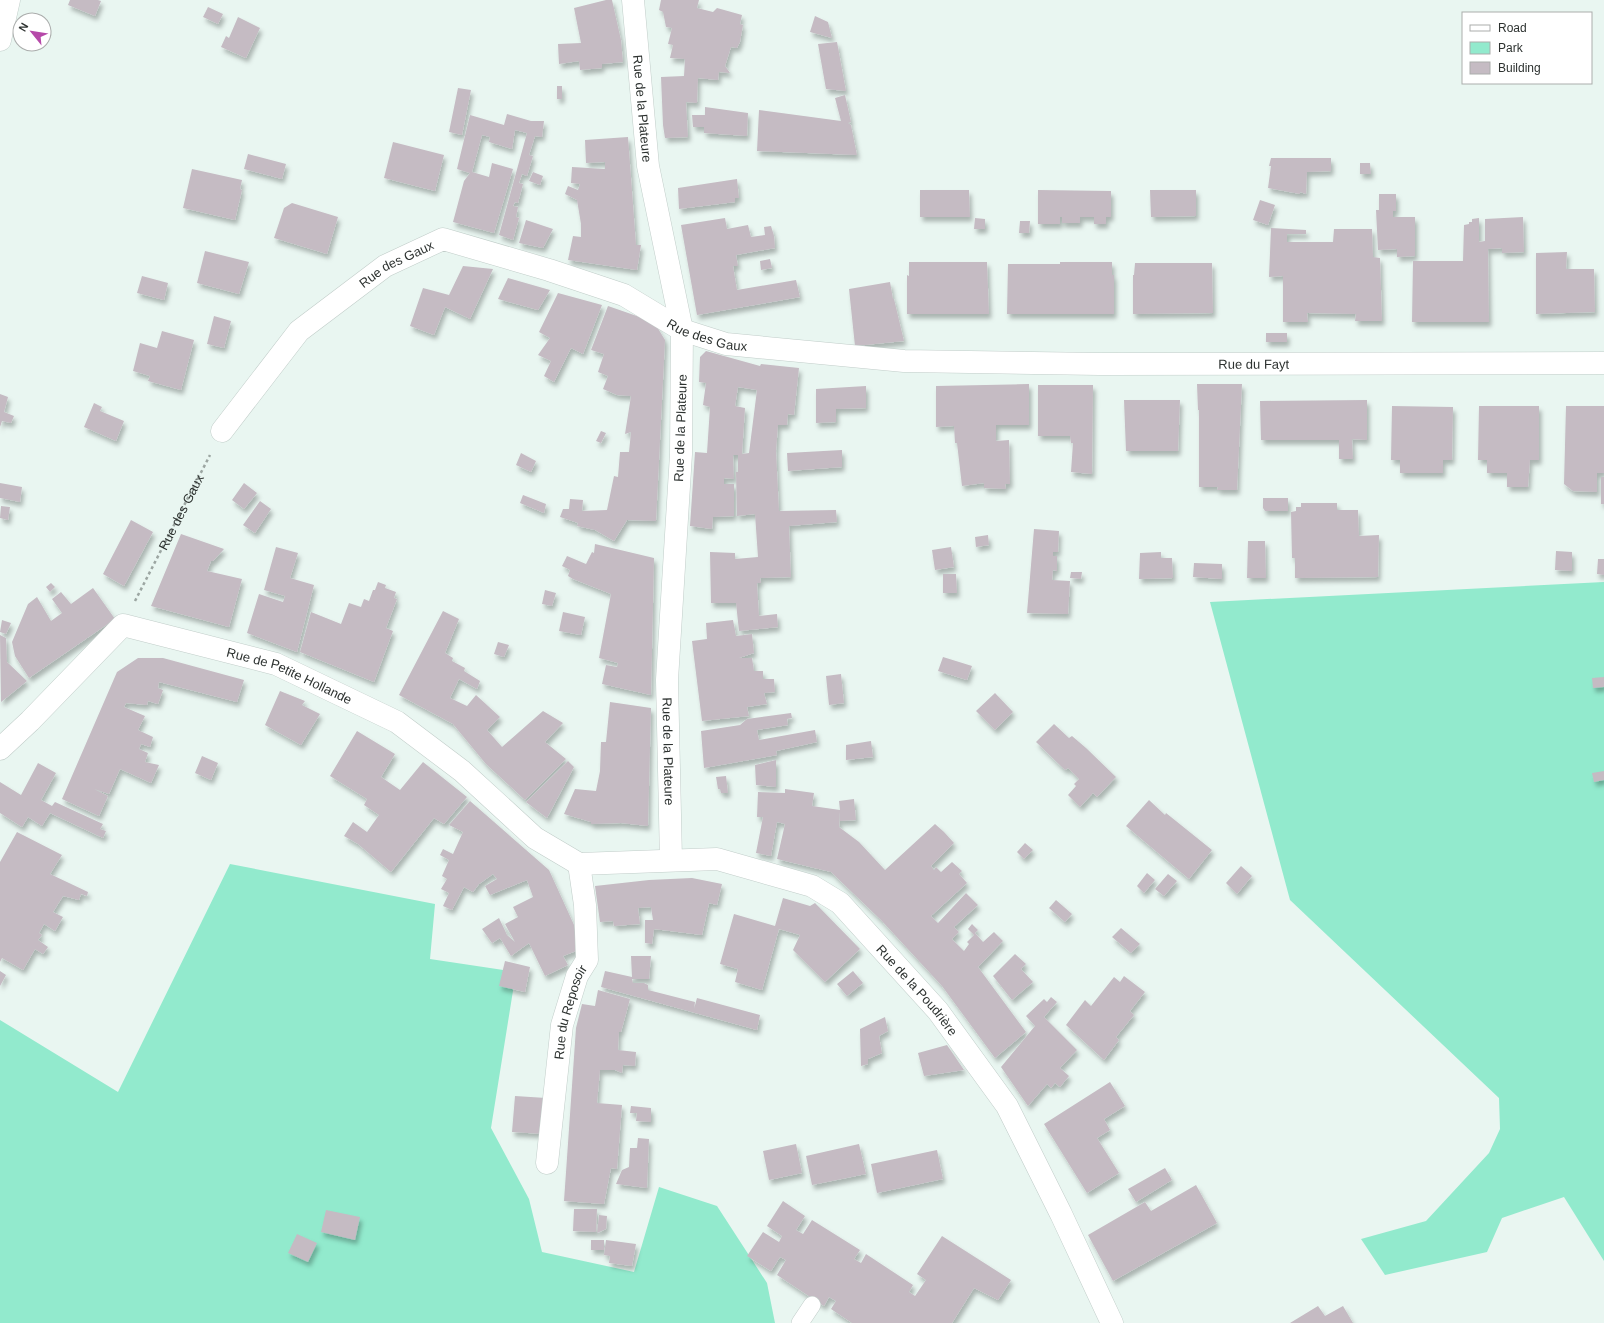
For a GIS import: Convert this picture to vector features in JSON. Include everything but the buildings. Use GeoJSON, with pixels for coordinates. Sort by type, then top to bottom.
{"type":"FeatureCollection","features":[{"type":"Feature","properties":{"kind":"street"},"geometry":{"type":"LineString","coordinates":[[0,40],[9,0]]}},
{"type":"Feature","properties":{"kind":"street","name":"Rue de la Plateure"},"geometry":{"type":"LineString","coordinates":[[633,0],[648,166],[682,330],[681,454],[666,680],[671,860]]}},
{"type":"Feature","properties":{"kind":"street","name":"Rue des Gaux"},"geometry":{"type":"LineString","coordinates":[[222,431],[299,331],[385,266],[443,240],[549,270],[624,295],[682,330],[726,344],[904,361]]}},
{"type":"Feature","properties":{"kind":"street","name":"Rue du Fayt"},"geometry":{"type":"LineString","coordinates":[[904,361],[1100,364],[1604,363]]}},
{"type":"Feature","properties":{"kind":"street"},"geometry":{"type":"LineString","coordinates":[[0,749],[30,721],[123,625]]}},
{"type":"Feature","properties":{"kind":"street","name":"Rue de Petite Hollande"},"geometry":{"type":"LineString","coordinates":[[123,625],[276,664],[397,722],[462,771],[535,838],[578,864]]}},
{"type":"Feature","properties":{"kind":"street","name":"Rue de la Poudrière"},"geometry":{"type":"LineString","coordinates":[[578,864],[717,859],[812,886],[840,903],[938,1011],[1007,1106],[1061,1214],[1111,1323]]}},
{"type":"Feature","properties":{"kind":"street","name":"Rue du Reposoir"},"geometry":{"type":"LineString","coordinates":[[548,1163],[562,1025],[577,976],[587,960],[585,905],[578,864]]}},
{"type":"Feature","properties":{"kind":"lane"},"geometry":{"type":"LineString","coordinates":[[800,1323],[812,1305]]}},
{"type":"Feature","properties":{"kind":"path","name":"Rue des Gaux"},"geometry":{"type":"LineString","coordinates":[[123,625],[222,431]]}},
{"type":"Feature","properties":{"kind":"green space"},"geometry":{"type":"Polygon","coordinates":[[[1604,582],[1604,1261],[1564,1197],[1502,1218],[1487,1252],[1385,1275],[1361,1239],[1426,1221],[1489,1153],[1500,1129],[1499,1098],[1290,900],[1210,602],[1604,582]]]}},
{"type":"Feature","properties":{"kind":"green space"},"geometry":{"type":"Polygon","coordinates":[[[230,864],[435,904],[430,959],[516,972],[491,1128],[529,1199],[542,1252],[634,1272],[659,1187],[717,1206],[767,1283],[775,1323],[0,1323],[0,1020],[118,1092],[230,864]]]}}]}
